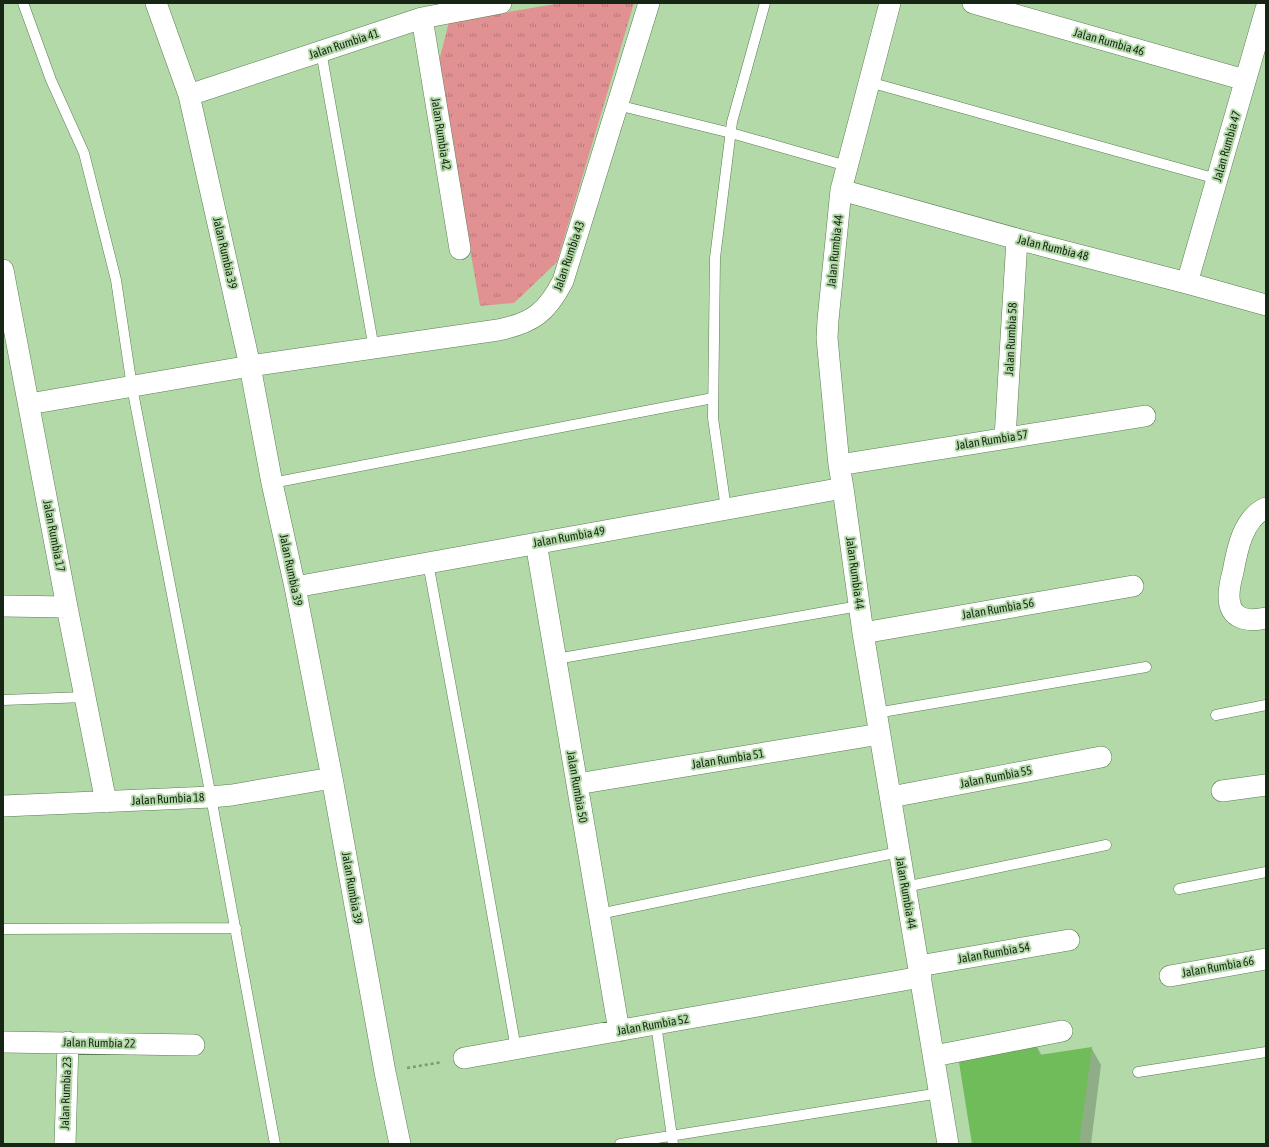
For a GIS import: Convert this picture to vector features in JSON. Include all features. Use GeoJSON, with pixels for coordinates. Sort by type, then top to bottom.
{"type":"FeatureCollection","features":[{"type":"Feature","properties":{"kind":"street","name":"Jalan Rumbia 39"},"geometry":{"type":"LineString","coordinates":[[156,3],[189,95],[250,366],[272,483],[295,587],[332,778],[385,1072],[400,1144]]}},
{"type":"Feature","properties":{"kind":"street","name":"Jalan Rumbia 41"},"geometry":{"type":"LineString","coordinates":[[189,95],[422,18],[501,3]]}},
{"type":"Feature","properties":{"kind":"street","name":"Jalan Rumbia 43"},"geometry":{"type":"LineString","coordinates":[[29,404],[250,366],[374,349],[516,326],[530,320],[543,311],[555,297],[563,281],[649,3]]}},
{"type":"Feature","properties":{"kind":"street","name":"Jalan Rumbia 44"},"geometry":{"type":"LineString","coordinates":[[890,3],[841,190],[827,338],[839,465],[863,633],[948,1144]]}},
{"type":"Feature","properties":{"kind":"street","name":"Jalan Rumbia 46"},"geometry":{"type":"LineString","coordinates":[[973,3],[1245,80]]}},
{"type":"Feature","properties":{"kind":"street","name":"Jalan Rumbia 47"},"geometry":{"type":"LineString","coordinates":[[1187,283],[1266,9]]}},
{"type":"Feature","properties":{"kind":"street","name":"Jalan Rumbia 42"},"geometry":{"type":"LineString","coordinates":[[422,18],[460,249]]}},
{"type":"Feature","properties":{"kind":"street","name":"Jalan Rumbia 48"},"geometry":{"type":"LineString","coordinates":[[841,190],[1017,239],[1266,305]]}},
{"type":"Feature","properties":{"kind":"street","name":"Jalan Rumbia 58"},"geometry":{"type":"LineString","coordinates":[[1005,438],[1017,239]]}},
{"type":"Feature","properties":{"kind":"street","name":"Jalan Rumbia 17"},"geometry":{"type":"LineString","coordinates":[[3,270],[67,607],[106,802]]}},
{"type":"Feature","properties":{"kind":"street","name":"Jalan Rumbia 57"},"geometry":{"type":"LineString","coordinates":[[839,465],[1145,416]]}},
{"type":"Feature","properties":{"kind":"street","name":"Jalan Rumbia 49"},"geometry":{"type":"LineString","coordinates":[[295,587],[843,488]]}},
{"type":"Feature","properties":{"kind":"street"},"geometry":{"type":"LineString","coordinates":[[1266,508],[1253,518],[1246,529],[1236,557],[1228,595],[1232,609],[1238,616],[1247,620],[1266,618]]}},
{"type":"Feature","properties":{"kind":"street","name":"Jalan Rumbia 50"},"geometry":{"type":"LineString","coordinates":[[536,543],[619,1031]]}},
{"type":"Feature","properties":{"kind":"street","name":"Jalan Rumbia 56"},"geometry":{"type":"LineString","coordinates":[[863,633],[1133,586]]}},
{"type":"Feature","properties":{"kind":"street"},"geometry":{"type":"LineString","coordinates":[[3,606],[67,607]]}},
{"type":"Feature","properties":{"kind":"street","name":"Jalan Rumbia 51"},"geometry":{"type":"LineString","coordinates":[[577,784],[880,734]]}},
{"type":"Feature","properties":{"kind":"street","name":"Jalan Rumbia 55"},"geometry":{"type":"LineString","coordinates":[[891,797],[1101,757]]}},
{"type":"Feature","properties":{"kind":"street","name":"Jalan Rumbia 18"},"geometry":{"type":"LineString","coordinates":[[3,806],[211,797],[232,795],[332,778]]}},
{"type":"Feature","properties":{"kind":"street"},"geometry":{"type":"LineString","coordinates":[[1222,792],[1266,786]]}},
{"type":"Feature","properties":{"kind":"street","name":"Jalan Rumbia 54"},"geometry":{"type":"LineString","coordinates":[[920,972],[1069,940]]}},
{"type":"Feature","properties":{"kind":"street","name":"Jalan Rumbia 66"},"geometry":{"type":"LineString","coordinates":[[1170,976],[1266,959]]}},
{"type":"Feature","properties":{"kind":"street","name":"Jalan Rumbia 52"},"geometry":{"type":"LineString","coordinates":[[464,1058],[619,1031],[920,972]]}},
{"type":"Feature","properties":{"kind":"street"},"geometry":{"type":"LineString","coordinates":[[934,1056],[1062,1031]]}},
{"type":"Feature","properties":{"kind":"street","name":"Jalan Rumbia 22"},"geometry":{"type":"LineString","coordinates":[[3,1042],[194,1045]]}},
{"type":"Feature","properties":{"kind":"street","name":"Jalan Rumbia 23"},"geometry":{"type":"LineString","coordinates":[[65,1144],[68,1042]]}},
{"type":"Feature","properties":{"kind":"lane"},"geometry":{"type":"LineString","coordinates":[[23,3],[51,80],[84,153],[116,280],[132,387],[236,928],[275,1144]]}},
{"type":"Feature","properties":{"kind":"lane"},"geometry":{"type":"LineString","coordinates":[[726,509],[713,418],[715,258],[732,122],[765,3]]}},
{"type":"Feature","properties":{"kind":"lane"},"geometry":{"type":"LineString","coordinates":[[321,51],[374,349]]}},
{"type":"Feature","properties":{"kind":"lane"},"geometry":{"type":"LineString","coordinates":[[869,82],[1217,179]]}},
{"type":"Feature","properties":{"kind":"lane"},"geometry":{"type":"LineString","coordinates":[[617,105],[731,133],[847,166]]}},
{"type":"Feature","properties":{"kind":"lane"},"geometry":{"type":"LineString","coordinates":[[272,483],[713,398]]}},
{"type":"Feature","properties":{"kind":"lane"},"geometry":{"type":"LineString","coordinates":[[428,563],[516,1049]]}},
{"type":"Feature","properties":{"kind":"lane"},"geometry":{"type":"LineString","coordinates":[[556,659],[859,606]]}},
{"type":"Feature","properties":{"kind":"lane"},"geometry":{"type":"LineString","coordinates":[[876,714],[1146,667]]}},
{"type":"Feature","properties":{"kind":"lane"},"geometry":{"type":"LineString","coordinates":[[3,700],[86,697]]}},
{"type":"Feature","properties":{"kind":"lane"},"geometry":{"type":"LineString","coordinates":[[1216,715],[1266,705]]}},
{"type":"Feature","properties":{"kind":"lane"},"geometry":{"type":"LineString","coordinates":[[905,887],[1106,845]]}},
{"type":"Feature","properties":{"kind":"lane"},"geometry":{"type":"LineString","coordinates":[[599,914],[899,852]]}},
{"type":"Feature","properties":{"kind":"lane"},"geometry":{"type":"LineString","coordinates":[[1179,889],[1266,872]]}},
{"type":"Feature","properties":{"kind":"lane"},"geometry":{"type":"LineString","coordinates":[[3,929],[236,928]]}},
{"type":"Feature","properties":{"kind":"lane"},"geometry":{"type":"LineString","coordinates":[[656,1024],[672,1140]]}},
{"type":"Feature","properties":{"kind":"lane"},"geometry":{"type":"LineString","coordinates":[[1138,1072],[1266,1052]]}},
{"type":"Feature","properties":{"kind":"lane"},"geometry":{"type":"LineString","coordinates":[[620,1144],[672,1140],[940,1093]]}},
{"type":"Feature","properties":{"kind":"path"},"geometry":{"type":"LineString","coordinates":[[385,1072],[464,1058]]}},
{"type":"Feature","properties":{"kind":"green space"},"geometry":{"type":"Polygon","coordinates":[[[561,3],[634,3],[557,262],[514,303],[480,306],[438,65],[449,22],[561,3]]]}},
{"type":"Feature","properties":{"kind":"building"},"geometry":{"type":"Polygon","coordinates":[[[1036,1044],[1039,1055],[1092,1047],[1079,1144],[972,1144],[958,1056],[1036,1044]]]}}]}
